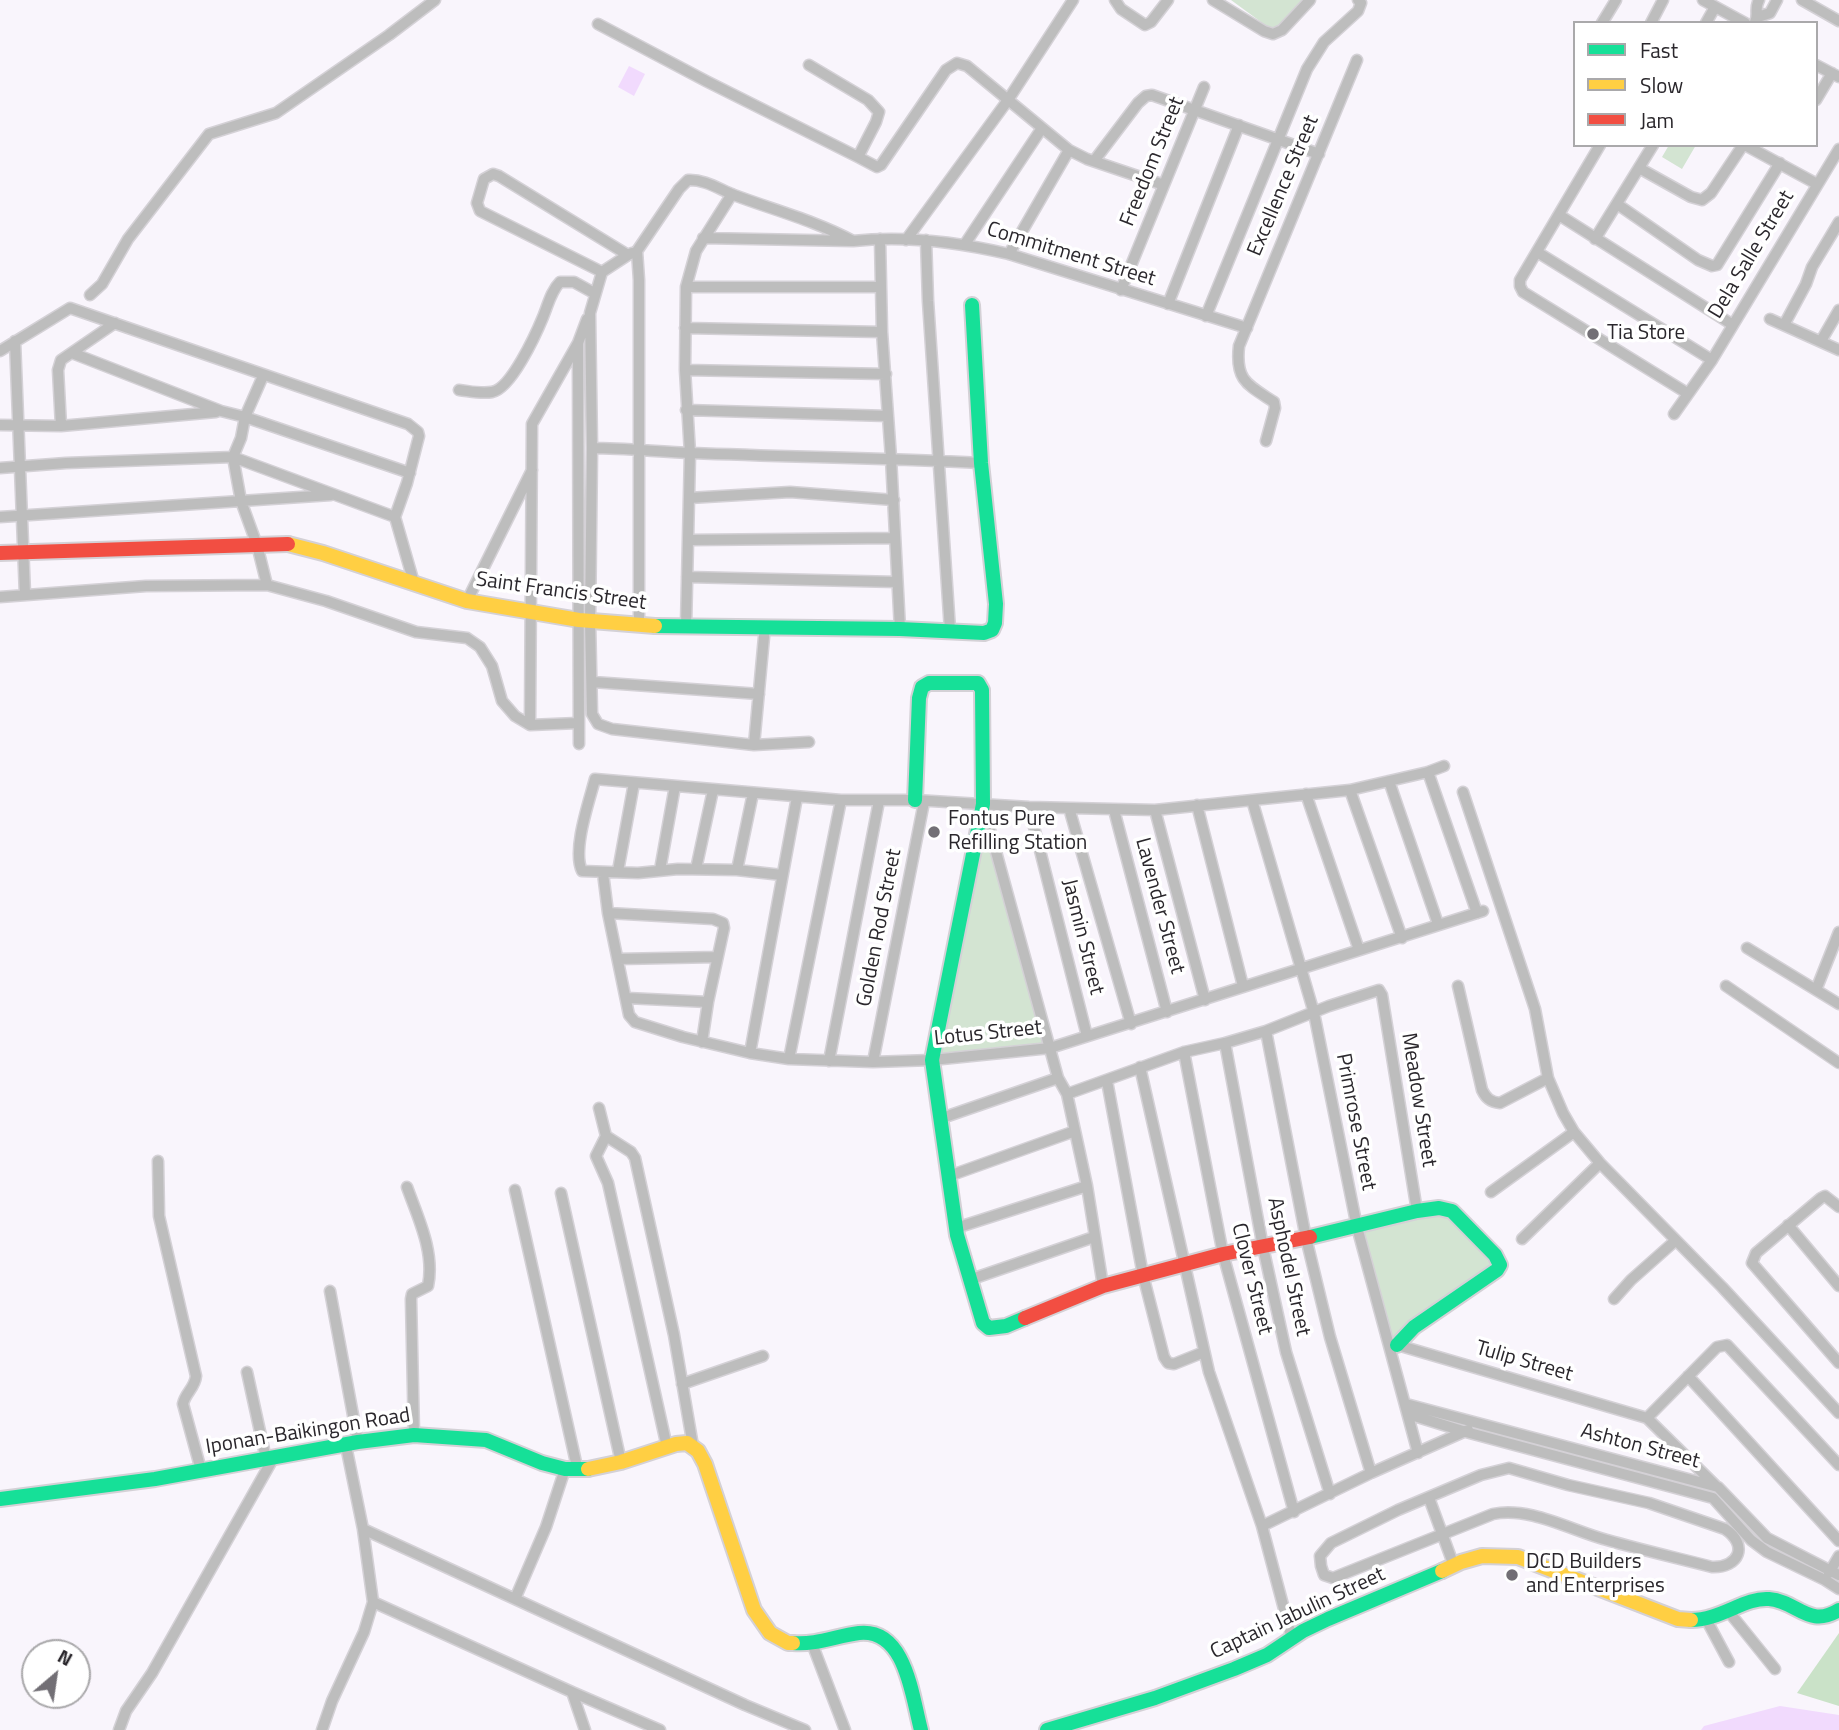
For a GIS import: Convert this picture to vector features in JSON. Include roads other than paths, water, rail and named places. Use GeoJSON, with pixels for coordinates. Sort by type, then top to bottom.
{"type":"FeatureCollection","features":[{"type":"Feature","properties":{"kind":"street"},"geometry":{"type":"LineString","coordinates":[[90,295],[102,284],[128,239],[209,134],[276,113],[390,36],[435,0]]}},
{"type":"Feature","properties":{"kind":"street"},"geometry":{"type":"LineString","coordinates":[[906,240],[1008,100],[1073,0]]}},
{"type":"Feature","properties":{"kind":"street"},"geometry":{"type":"LineString","coordinates":[[1115,0],[1121,9],[1145,25],[1151,22],[1168,0]]}},
{"type":"Feature","properties":{"kind":"street"},"geometry":{"type":"LineString","coordinates":[[1213,0],[1225,3],[1264,31],[1273,34],[1282,30],[1310,0]]}},
{"type":"Feature","properties":{"kind":"street"},"geometry":{"type":"LineString","coordinates":[[1206,316],[1312,58],[1324,42],[1358,11],[1361,3],[1358,0]]}},
{"type":"Feature","properties":{"kind":"street"},"geometry":{"type":"LineString","coordinates":[[1603,21],[1616,0]]}},
{"type":"Feature","properties":{"kind":"street"},"geometry":{"type":"LineString","coordinates":[[1652,21],[1663,0]]}},
{"type":"Feature","properties":{"kind":"street"},"geometry":{"type":"LineString","coordinates":[[1703,0],[1741,21]]}},
{"type":"Feature","properties":{"kind":"street"},"geometry":{"type":"LineString","coordinates":[[1759,0],[1756,5],[1756,20],[1770,13],[1777,0]]}},
{"type":"Feature","properties":{"kind":"street"},"geometry":{"type":"LineString","coordinates":[[1802,0],[1839,21]]}},
{"type":"Feature","properties":{"kind":"street"},"geometry":{"type":"LineString","coordinates":[[1707,21],[1715,7]]}},
{"type":"Feature","properties":{"kind":"street"},"geometry":{"type":"LineString","coordinates":[[598,24],[873,167],[881,165],[946,70],[953,64],[967,66],[1069,150],[1164,185]]}},
{"type":"Feature","properties":{"kind":"street","name":"Excellence Street"},"geometry":{"type":"LineString","coordinates":[[1266,441],[1275,408],[1274,402],[1252,390],[1238,369],[1239,346],[1357,60]]}},
{"type":"Feature","properties":{"kind":"street"},"geometry":{"type":"LineString","coordinates":[[809,65],[868,100],[879,112],[858,157]]}},
{"type":"Feature","properties":{"kind":"street"},"geometry":{"type":"LineString","coordinates":[[1818,66],[1836,75],[1818,98]]}},
{"type":"Feature","properties":{"kind":"street","name":"Freedom Street"},"geometry":{"type":"LineString","coordinates":[[1121,290],[1204,87]]}},
{"type":"Feature","properties":{"kind":"street"},"geometry":{"type":"LineString","coordinates":[[1094,161],[1146,96],[1159,97],[1319,154]]}},
{"type":"Feature","properties":{"kind":"street"},"geometry":{"type":"LineString","coordinates":[[1168,304],[1239,125]]}},
{"type":"Feature","properties":{"kind":"street"},"geometry":{"type":"LineString","coordinates":[[965,244],[1042,128]]}},
{"type":"Feature","properties":{"kind":"street"},"geometry":{"type":"LineString","coordinates":[[1599,147],[1520,280],[1520,286],[1523,292],[1688,393]]}},
{"type":"Feature","properties":{"kind":"street"},"geometry":{"type":"LineString","coordinates":[[1595,239],[1652,147]]}},
{"type":"Feature","properties":{"kind":"street"},"geometry":{"type":"LineString","coordinates":[[1639,168],[1691,197],[1702,200],[1711,193],[1743,147]]}},
{"type":"Feature","properties":{"kind":"street"},"geometry":{"type":"LineString","coordinates":[[1748,147],[1817,184]]}},
{"type":"Feature","properties":{"kind":"street","name":"Dela Salle Street"},"geometry":{"type":"LineString","coordinates":[[1674,414],[1712,360],[1839,149]]}},
{"type":"Feature","properties":{"kind":"street"},"geometry":{"type":"LineString","coordinates":[[1009,254],[1069,150]]}},
{"type":"Feature","properties":{"kind":"street"},"geometry":{"type":"LineString","coordinates":[[1618,205],[1698,260],[1712,266],[1717,265],[1780,163]]}},
{"type":"Feature","properties":{"kind":"street"},"geometry":{"type":"LineString","coordinates":[[601,272],[480,211],[477,203],[484,180],[489,175],[499,176],[633,253]]}},
{"type":"Feature","properties":{"kind":"street"},"geometry":{"type":"LineString","coordinates":[[530,725],[532,424],[578,343],[590,313],[601,272],[633,253],[688,180],[697,180],[835,231],[853,241]]}},
{"type":"Feature","properties":{"kind":"street"},"geometry":{"type":"LineString","coordinates":[[686,626],[690,453],[685,370],[686,287],[692,259],[732,194]]}},
{"type":"Feature","properties":{"kind":"street"},"geometry":{"type":"LineString","coordinates":[[1559,215],[1733,325]]}},
{"type":"Feature","properties":{"kind":"street"},"geometry":{"type":"LineString","coordinates":[[1784,325],[1812,267],[1839,222]]}},
{"type":"Feature","properties":{"kind":"street","name":"Commitment Street"},"geometry":{"type":"LineString","coordinates":[[703,238],[926,240],[965,244],[1009,254],[1247,328]]}},
{"type":"Feature","properties":{"kind":"street"},"geometry":{"type":"LineString","coordinates":[[880,239],[882,332],[900,629]]}},
{"type":"Feature","properties":{"kind":"street"},"geometry":{"type":"LineString","coordinates":[[926,240],[950,630]]}},
{"type":"Feature","properties":{"kind":"street"},"geometry":{"type":"LineString","coordinates":[[1537,251],[1712,360]]}},
{"type":"Feature","properties":{"kind":"street"},"geometry":{"type":"LineString","coordinates":[[633,253],[640,449],[639,626]]}},
{"type":"Feature","properties":{"kind":"street"},"geometry":{"type":"LineString","coordinates":[[459,390],[493,392],[510,379],[560,282],[574,282],[594,293]]}},
{"type":"Feature","properties":{"kind":"street"},"geometry":{"type":"LineString","coordinates":[[686,287],[880,287]]}},
{"type":"Feature","properties":{"kind":"street"},"geometry":{"type":"LineString","coordinates":[[592,448],[981,463],[972,305]]}},
{"type":"Feature","properties":{"kind":"street"},"geometry":{"type":"LineString","coordinates":[[0,351],[70,308],[408,424],[419,436],[395,517],[414,583]]}},
{"type":"Feature","properties":{"kind":"street"},"geometry":{"type":"LineString","coordinates":[[1821,341],[1839,310]]}},
{"type":"Feature","properties":{"kind":"street"},"geometry":{"type":"LineString","coordinates":[[579,744],[592,448],[590,313]]}},
{"type":"Feature","properties":{"kind":"street"},"geometry":{"type":"LineString","coordinates":[[1770,319],[1839,350]]}},
{"type":"Feature","properties":{"kind":"street"},"geometry":{"type":"LineString","coordinates":[[61,426],[58,370],[61,360],[115,323]]}},
{"type":"Feature","properties":{"kind":"street"},"geometry":{"type":"LineString","coordinates":[[685,328],[882,332]]}},
{"type":"Feature","properties":{"kind":"street"},"geometry":{"type":"LineString","coordinates":[[15,341],[25,595]]}},
{"type":"Feature","properties":{"kind":"street"},"geometry":{"type":"LineString","coordinates":[[578,343],[585,620],[593,682],[592,714],[598,724],[605,727],[754,745],[809,742]]}},
{"type":"Feature","properties":{"kind":"street"},"geometry":{"type":"LineString","coordinates":[[72,353],[221,411],[410,473]]}},
{"type":"Feature","properties":{"kind":"street"},"geometry":{"type":"LineString","coordinates":[[685,370],[886,374]]}},
{"type":"Feature","properties":{"kind":"street"},"geometry":{"type":"LineString","coordinates":[[263,376],[245,417],[241,438],[233,457],[241,501],[257,545],[267,585]]}},
{"type":"Feature","properties":{"kind":"street"},"geometry":{"type":"LineString","coordinates":[[686,410],[888,416]]}},
{"type":"Feature","properties":{"kind":"street"},"geometry":{"type":"LineString","coordinates":[[0,425],[61,426],[221,411]]}},
{"type":"Feature","properties":{"kind":"street"},"geometry":{"type":"LineString","coordinates":[[0,468],[233,457],[395,517]]}},
{"type":"Feature","properties":{"kind":"street","name":"Saint Francis Street"},"geometry":{"type":"LineString","coordinates":[[0,553],[275,544],[304,547],[467,601],[585,620],[639,626],[765,626],[984,633],[992,630],[995,623],[996,604],[981,463]]}},
{"type":"Feature","properties":{"kind":"street"},"geometry":{"type":"LineString","coordinates":[[467,601],[533,468]]}},
{"type":"Feature","properties":{"kind":"street"},"geometry":{"type":"LineString","coordinates":[[690,498],[790,492],[894,500]]}},
{"type":"Feature","properties":{"kind":"street"},"geometry":{"type":"LineString","coordinates":[[0,517],[335,495]]}},
{"type":"Feature","properties":{"kind":"street"},"geometry":{"type":"LineString","coordinates":[[690,540],[894,538]]}},
{"type":"Feature","properties":{"kind":"street"},"geometry":{"type":"LineString","coordinates":[[687,577],[897,582]]}},
{"type":"Feature","properties":{"kind":"street"},"geometry":{"type":"LineString","coordinates":[[0,597],[146,586],[267,585],[326,601],[416,632],[467,638],[480,647],[492,666],[502,701],[515,716],[530,725],[578,723]]}},
{"type":"Feature","properties":{"kind":"street"},"geometry":{"type":"LineString","coordinates":[[754,745],[765,626]]}},
{"type":"Feature","properties":{"kind":"street"},"geometry":{"type":"LineString","coordinates":[[593,682],[759,694]]}},
{"type":"Feature","properties":{"kind":"street"},"geometry":{"type":"LineString","coordinates":[[919,801],[919,698],[922,687],[929,683],[978,683],[982,690],[983,804],[932,1060],[957,1228],[969,1280],[983,1323],[989,1328],[997,1329],[1103,1286],[1223,1254],[1306,1238],[1341,1228],[1357,1227],[1417,1211],[1439,1208],[1452,1211],[1495,1255],[1500,1265],[1497,1270],[1393,1344]]}},
{"type":"Feature","properties":{"kind":"street"},"geometry":{"type":"LineString","coordinates":[[782,875],[696,869],[638,873],[582,871],[579,865],[580,845],[595,779],[841,800],[1155,810],[1350,790],[1444,766]]}},
{"type":"Feature","properties":{"kind":"street","name":"Lotus Street"},"geometry":{"type":"LineString","coordinates":[[603,873],[608,913],[629,1015],[635,1022],[702,1042],[789,1059],[873,1062],[932,1060],[1050,1048],[1480,912],[1428,772]]}},
{"type":"Feature","properties":{"kind":"street"},"geometry":{"type":"LineString","coordinates":[[1389,781],[1438,924]]}},
{"type":"Feature","properties":{"kind":"street"},"geometry":{"type":"LineString","coordinates":[[618,871],[634,783]]}},
{"type":"Feature","properties":{"kind":"street"},"geometry":{"type":"LineString","coordinates":[[660,870],[675,786]]}},
{"type":"Feature","properties":{"kind":"street"},"geometry":{"type":"LineString","coordinates":[[696,869],[713,790]]}},
{"type":"Feature","properties":{"kind":"street"},"geometry":{"type":"LineString","coordinates":[[1350,790],[1402,938]]}},
{"type":"Feature","properties":{"kind":"street"},"geometry":{"type":"LineString","coordinates":[[1463,792],[1535,1009],[1548,1078],[1574,1132],[1600,1163],[1722,1287],[1839,1413]]}},
{"type":"Feature","properties":{"kind":"street"},"geometry":{"type":"LineString","coordinates":[[737,870],[753,793]]}},
{"type":"Feature","properties":{"kind":"street"},"geometry":{"type":"LineString","coordinates":[[1306,794],[1359,950]]}},
{"type":"Feature","properties":{"kind":"street"},"geometry":{"type":"LineString","coordinates":[[750,1053],[797,797]]}},
{"type":"Feature","properties":{"kind":"street"},"geometry":{"type":"LineString","coordinates":[[789,1059],[841,800]]}},
{"type":"Feature","properties":{"kind":"street","name":"Primrose Street"},"geometry":{"type":"LineString","coordinates":[[1252,800],[1314,1013],[1357,1227],[1393,1344],[1418,1453]]}},
{"type":"Feature","properties":{"kind":"street"},"geometry":{"type":"LineString","coordinates":[[829,1061],[879,801]]}},
{"type":"Feature","properties":{"kind":"street","name":"Golden Rod Street"},"geometry":{"type":"LineString","coordinates":[[873,1062],[919,801]]}},
{"type":"Feature","properties":{"kind":"street"},"geometry":{"type":"LineString","coordinates":[[983,804],[1058,1078],[1067,1094],[1087,1186],[1103,1286]]}},
{"type":"Feature","properties":{"kind":"street"},"geometry":{"type":"LineString","coordinates":[[1197,805],[1243,986]]}},
{"type":"Feature","properties":{"kind":"street","name":"Jasmin Street"},"geometry":{"type":"LineString","coordinates":[[1029,807],[1087,1036]]}},
{"type":"Feature","properties":{"kind":"street"},"geometry":{"type":"LineString","coordinates":[[1069,808],[1130,1024]]}},
{"type":"Feature","properties":{"kind":"street","name":"Lavender Street"},"geometry":{"type":"LineString","coordinates":[[1114,810],[1167,1012]]}},
{"type":"Feature","properties":{"kind":"street"},"geometry":{"type":"LineString","coordinates":[[1155,810],[1205,1000]]}},
{"type":"Feature","properties":{"kind":"street"},"geometry":{"type":"LineString","coordinates":[[608,913],[718,920],[723,923],[702,1042]]}},
{"type":"Feature","properties":{"kind":"street"},"geometry":{"type":"LineString","coordinates":[[1816,990],[1839,932]]}},
{"type":"Feature","properties":{"kind":"street"},"geometry":{"type":"LineString","coordinates":[[1747,948],[1839,1004]]}},
{"type":"Feature","properties":{"kind":"street"},"geometry":{"type":"LineString","coordinates":[[618,959],[717,957]]}},
{"type":"Feature","properties":{"kind":"street"},"geometry":{"type":"LineString","coordinates":[[1458,986],[1485,1096],[1500,1103],[1548,1078]]}},
{"type":"Feature","properties":{"kind":"street"},"geometry":{"type":"LineString","coordinates":[[1726,986],[1839,1063]]}},
{"type":"Feature","properties":{"kind":"street","name":"Meadow Street"},"geometry":{"type":"LineString","coordinates":[[1314,1013],[1376,989],[1381,991],[1417,1211]]}},
{"type":"Feature","properties":{"kind":"street"},"geometry":{"type":"LineString","coordinates":[[627,998],[708,1002]]}},
{"type":"Feature","properties":{"kind":"street"},"geometry":{"type":"LineString","coordinates":[[1067,1094],[1184,1052],[1266,1031],[1314,1013]]}},
{"type":"Feature","properties":{"kind":"street"},"geometry":{"type":"LineString","coordinates":[[1266,1031],[1306,1238],[1330,1337],[1371,1473]]}},
{"type":"Feature","properties":{"kind":"street","name":"Asphodel Street"},"geometry":{"type":"LineString","coordinates":[[1225,1043],[1263,1247],[1286,1352],[1330,1494]]}},
{"type":"Feature","properties":{"kind":"street","name":"Clover Street"},"geometry":{"type":"LineString","coordinates":[[1184,1052],[1223,1254],[1294,1512]]}},
{"type":"Feature","properties":{"kind":"street"},"geometry":{"type":"LineString","coordinates":[[1140,1067],[1204,1352],[1262,1526],[1292,1639]]}},
{"type":"Feature","properties":{"kind":"street"},"geometry":{"type":"LineString","coordinates":[[942,1118],[1058,1078]]}},
{"type":"Feature","properties":{"kind":"street"},"geometry":{"type":"LineString","coordinates":[[1107,1081],[1143,1275],[1164,1357],[1168,1363],[1174,1364],[1204,1352]]}},
{"type":"Feature","properties":{"kind":"street"},"geometry":{"type":"LineString","coordinates":[[598,1108],[606,1136],[631,1152],[635,1158],[674,1335],[693,1446],[705,1464],[754,1610],[761,1623],[780,1639],[799,1645],[813,1646],[861,1632],[879,1634],[887,1640],[902,1661],[921,1730]]}},
{"type":"Feature","properties":{"kind":"street"},"geometry":{"type":"LineString","coordinates":[[949,1176],[1074,1131]]}},
{"type":"Feature","properties":{"kind":"street"},"geometry":{"type":"LineString","coordinates":[[1491,1192],[1574,1132]]}},
{"type":"Feature","properties":{"kind":"street"},"geometry":{"type":"LineString","coordinates":[[606,1136],[596,1156],[608,1183],[667,1447]]}},
{"type":"Feature","properties":{"kind":"street"},"geometry":{"type":"LineString","coordinates":[[158,1161],[159,1216],[196,1376],[195,1384],[183,1404],[201,1470]]}},
{"type":"Feature","properties":{"kind":"street"},"geometry":{"type":"LineString","coordinates":[[1522,1239],[1600,1163]]}},
{"type":"Feature","properties":{"kind":"street"},"geometry":{"type":"LineString","coordinates":[[957,1228],[1087,1186]]}},
{"type":"Feature","properties":{"kind":"street"},"geometry":{"type":"LineString","coordinates":[[407,1187],[424,1235],[430,1270],[428,1286],[412,1294],[411,1299],[414,1435]]}},
{"type":"Feature","properties":{"kind":"street"},"geometry":{"type":"LineString","coordinates":[[515,1599],[571,1468],[516,1190]]}},
{"type":"Feature","properties":{"kind":"street"},"geometry":{"type":"LineString","coordinates":[[561,1193],[621,1461]]}},
{"type":"Feature","properties":{"kind":"street"},"geometry":{"type":"LineString","coordinates":[[1839,1208],[1825,1196],[1756,1253],[1752,1263],[1839,1363]]}},
{"type":"Feature","properties":{"kind":"street"},"geometry":{"type":"LineString","coordinates":[[1788,1225],[1839,1286]]}},
{"type":"Feature","properties":{"kind":"street"},"geometry":{"type":"LineString","coordinates":[[969,1280],[1094,1237]]}},
{"type":"Feature","properties":{"kind":"street"},"geometry":{"type":"LineString","coordinates":[[1614,1299],[1630,1280],[1675,1241]]}},
{"type":"Feature","properties":{"kind":"street"},"geometry":{"type":"LineString","coordinates":[[322,1730],[364,1632],[373,1602],[330,1291]]}},
{"type":"Feature","properties":{"kind":"street","name":"Tulip Street"},"geometry":{"type":"LineString","coordinates":[[1393,1344],[1647,1418]]}},
{"type":"Feature","properties":{"kind":"street"},"geometry":{"type":"LineString","coordinates":[[1715,1492],[1647,1418],[1717,1347],[1727,1345],[1839,1465]]}},
{"type":"Feature","properties":{"kind":"street"},"geometry":{"type":"LineString","coordinates":[[682,1384],[764,1356]]}},
{"type":"Feature","properties":{"kind":"street"},"geometry":{"type":"LineString","coordinates":[[119,1730],[126,1711],[152,1672],[270,1459],[247,1371]]}},
{"type":"Feature","properties":{"kind":"street"},"geometry":{"type":"LineString","coordinates":[[1688,1376],[1839,1541]]}},
{"type":"Feature","properties":{"kind":"street","name":"Ashton Street"},"geometry":{"type":"LineString","coordinates":[[1407,1409],[1478,1423],[1715,1492],[1768,1538],[1831,1575],[1839,1589]]}},
{"type":"Feature","properties":{"kind":"street","name":"Ashton Street"},"geometry":{"type":"LineString","coordinates":[[1407,1409],[1466,1432],[1715,1492]]}},
{"type":"Feature","properties":{"kind":"street"},"geometry":{"type":"LineString","coordinates":[[1262,1526],[1371,1473],[1466,1432],[1478,1423]]}},
{"type":"Feature","properties":{"kind":"street","name":"Iponan-Baikingon Road"},"geometry":{"type":"LineString","coordinates":[[0,1499],[155,1479],[414,1435],[486,1440],[542,1463],[586,1469],[682,1443],[693,1446]]}},
{"type":"Feature","properties":{"kind":"street"},"geometry":{"type":"LineString","coordinates":[[1509,1468],[1648,1503],[1694,1518],[1730,1532],[1739,1546],[1738,1555],[1727,1566],[1712,1567],[1505,1511],[1333,1578],[1324,1575],[1320,1556],[1331,1542],[1429,1498],[1481,1475],[1509,1468]]}},
{"type":"Feature","properties":{"kind":"street"},"geometry":{"type":"LineString","coordinates":[[1429,1498],[1454,1566]]}},
{"type":"Feature","properties":{"kind":"street"},"geometry":{"type":"LineString","coordinates":[[363,1529],[805,1730]]}},
{"type":"Feature","properties":{"kind":"street","name":"Captain Jabulin Street"},"geometry":{"type":"LineString","coordinates":[[1047,1730],[1160,1698],[1261,1658],[1308,1628],[1482,1556],[1518,1557],[1678,1619],[1696,1622],[1764,1598],[1777,1600],[1814,1618],[1830,1618],[1839,1610]]}},
{"type":"Feature","properties":{"kind":"street"},"geometry":{"type":"LineString","coordinates":[[1831,1575],[1839,1556]]}},
{"type":"Feature","properties":{"kind":"street"},"geometry":{"type":"LineString","coordinates":[[373,1602],[660,1730]]}},
{"type":"Feature","properties":{"kind":"street"},"geometry":{"type":"LineString","coordinates":[[1729,1612],[1775,1669]]}},
{"type":"Feature","properties":{"kind":"street"},"geometry":{"type":"LineString","coordinates":[[1706,1619],[1729,1662]]}},
{"type":"Feature","properties":{"kind":"street"},"geometry":{"type":"LineString","coordinates":[[813,1646],[845,1730]]}},
{"type":"Feature","properties":{"kind":"street"},"geometry":{"type":"LineString","coordinates":[[572,1692],[585,1730]]}},
{"type":"Feature","properties":{"kind":"place","name":"Tia Store"},"geometry":{"type":"Point","coordinates":[1593,334]}},
{"type":"Feature","properties":{"kind":"place","name":"Fontus Pure Refilling Station"},"geometry":{"type":"Point","coordinates":[934,832]}},
{"type":"Feature","properties":{"kind":"place","name":"DCD Builders and Enterprises"},"geometry":{"type":"Point","coordinates":[1512,1575]}}]}
